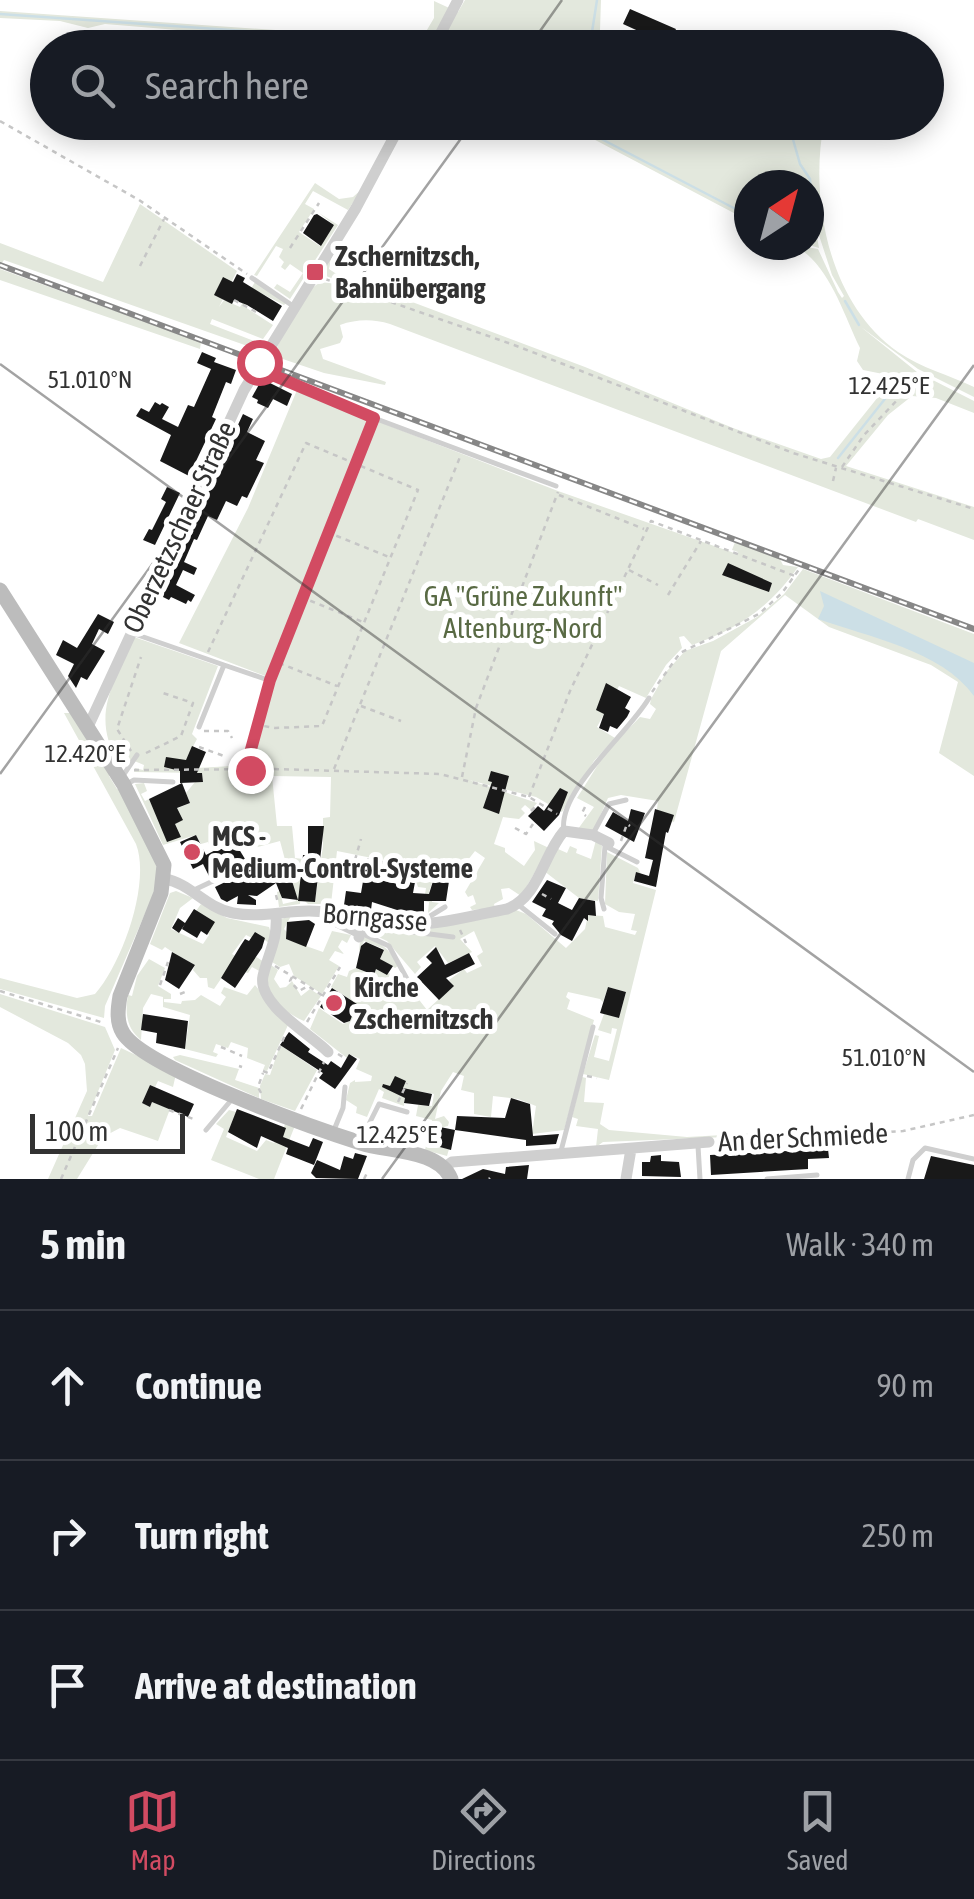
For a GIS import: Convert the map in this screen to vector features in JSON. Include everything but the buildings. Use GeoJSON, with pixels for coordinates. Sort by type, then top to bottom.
{"type":"FeatureCollection","features":[{"type":"Feature","properties":{"kind":"street"},"geometry":{"type":"LineString","coordinates":[[442,30],[458,0]]}},
{"type":"Feature","properties":{"kind":"street","name":"Oberzetzschaer Straße"},"geometry":{"type":"LineString","coordinates":[[86,728],[208,462],[256,368],[356,208],[392,140]]}},
{"type":"Feature","properties":{"kind":"street"},"geometry":{"type":"LineString","coordinates":[[0,590],[86,728],[124,778],[161,855],[165,879],[120,996],[119,1020],[124,1033],[132,1043],[168,1056],[234,1096],[360,1143],[432,1160],[448,1173]]}},
{"type":"Feature","properties":{"kind":"street"},"geometry":{"type":"LineString","coordinates":[[518,904],[564,831],[605,842]]}},
{"type":"Feature","properties":{"kind":"street","name":"Borngasse"},"geometry":{"type":"LineString","coordinates":[[165,879],[175,881],[222,910],[276,915],[328,912],[393,922],[439,922],[518,904]]}},
{"type":"Feature","properties":{"kind":"street"},"geometry":{"type":"LineString","coordinates":[[328,912],[360,935]]}},
{"type":"Feature","properties":{"kind":"street"},"geometry":{"type":"LineString","coordinates":[[276,915],[276,939],[262,978],[263,987],[297,1028],[331,1051]]}},
{"type":"Feature","properties":{"kind":"street","name":"An der Schmiede"},"geometry":{"type":"LineString","coordinates":[[448,1173],[452,1162],[704,1143]]}},
{"type":"Feature","properties":{"kind":"street"},"geometry":{"type":"LineString","coordinates":[[626,1179],[631,1148]]}},
{"type":"Feature","properties":{"kind":"lane"},"geometry":{"type":"LineString","coordinates":[[252,278],[293,306]]}},
{"type":"Feature","properties":{"kind":"lane"},"geometry":{"type":"LineString","coordinates":[[256,368],[374,418],[556,486]]}},
{"type":"Feature","properties":{"kind":"lane"},"geometry":{"type":"LineString","coordinates":[[129,632],[269,680]]}},
{"type":"Feature","properties":{"kind":"lane"},"geometry":{"type":"LineString","coordinates":[[198,729],[224,665]]}},
{"type":"Feature","properties":{"kind":"lane"},"geometry":{"type":"LineString","coordinates":[[564,831],[563,817],[594,765],[626,732],[648,698]]}},
{"type":"Feature","properties":{"kind":"lane"},"geometry":{"type":"LineString","coordinates":[[137,755],[124,778],[173,782]]}},
{"type":"Feature","properties":{"kind":"lane"},"geometry":{"type":"LineString","coordinates":[[604,909],[601,898],[609,804],[626,800]]}},
{"type":"Feature","properties":{"kind":"lane"},"geometry":{"type":"LineString","coordinates":[[605,842],[637,862]]}},
{"type":"Feature","properties":{"kind":"lane"},"geometry":{"type":"LineString","coordinates":[[192,893],[250,864]]}},
{"type":"Feature","properties":{"kind":"lane"},"geometry":{"type":"LineString","coordinates":[[518,904],[555,934]]}},
{"type":"Feature","properties":{"kind":"lane"},"geometry":{"type":"LineString","coordinates":[[367,916],[427,918],[445,906]]}},
{"type":"Feature","properties":{"kind":"lane"},"geometry":{"type":"LineString","coordinates":[[393,922],[406,931],[452,936]]}},
{"type":"Feature","properties":{"kind":"lane"},"geometry":{"type":"LineString","coordinates":[[360,935],[388,946],[407,979]]}},
{"type":"Feature","properties":{"kind":"lane"},"geometry":{"type":"LineString","coordinates":[[560,1154],[592,1027]]}},
{"type":"Feature","properties":{"kind":"lane"},"geometry":{"type":"LineString","coordinates":[[333,1132],[345,1087]]}},
{"type":"Feature","properties":{"kind":"lane"},"geometry":{"type":"LineString","coordinates":[[206,1130],[234,1096]]}},
{"type":"Feature","properties":{"kind":"lane"},"geometry":{"type":"LineString","coordinates":[[360,1143],[378,1104],[407,1112]]}},
{"type":"Feature","properties":{"kind":"lane"},"geometry":{"type":"LineString","coordinates":[[700,1179],[704,1143]]}},
{"type":"Feature","properties":{"kind":"lane"},"geometry":{"type":"LineString","coordinates":[[908,1179],[913,1160],[925,1148],[974,1160]]}},
{"type":"Feature","properties":{"kind":"lane"},"geometry":{"type":"LineString","coordinates":[[766,1179],[817,1176]]}},
{"type":"Feature","properties":{"kind":"path"},"geometry":{"type":"LineString","coordinates":[[0,122],[30,139]]}},
{"type":"Feature","properties":{"kind":"path"},"geometry":{"type":"LineString","coordinates":[[31,140],[165,218],[252,278]]}},
{"type":"Feature","properties":{"kind":"path"},"geometry":{"type":"LineString","coordinates":[[290,248],[319,203]]}},
{"type":"Feature","properties":{"kind":"path"},"geometry":{"type":"LineString","coordinates":[[140,266],[165,218]]}},
{"type":"Feature","properties":{"kind":"path"},"geometry":{"type":"LineString","coordinates":[[315,272],[329,281],[384,297],[702,420],[838,468],[974,509]]}},
{"type":"Feature","properties":{"kind":"path"},"geometry":{"type":"LineString","coordinates":[[234,300],[258,313]]}},
{"type":"Feature","properties":{"kind":"path"},"geometry":{"type":"LineString","coordinates":[[833,482],[838,468],[900,398]]}},
{"type":"Feature","properties":{"kind":"path"},"geometry":{"type":"LineString","coordinates":[[242,770],[269,680],[374,418]]}},
{"type":"Feature","properties":{"kind":"path"},"geometry":{"type":"LineString","coordinates":[[205,658],[306,444],[418,490],[324,722],[319,728],[258,725]]}},
{"type":"Feature","properties":{"kind":"path"},"geometry":{"type":"LineString","coordinates":[[334,770],[462,451]]}},
{"type":"Feature","properties":{"kind":"path"},"geometry":{"type":"LineString","coordinates":[[462,779],[476,708],[557,494],[556,486]]}},
{"type":"Feature","properties":{"kind":"path"},"geometry":{"type":"LineString","coordinates":[[557,494],[647,530]]}},
{"type":"Feature","properties":{"kind":"path"},"geometry":{"type":"LineString","coordinates":[[529,797],[557,722],[651,521],[796,575]]}},
{"type":"Feature","properties":{"kind":"path"},"geometry":{"type":"LineString","coordinates":[[327,532],[390,558]]}},
{"type":"Feature","properties":{"kind":"path"},"geometry":{"type":"LineString","coordinates":[[668,595],[702,540]]}},
{"type":"Feature","properties":{"kind":"path"},"geometry":{"type":"LineString","coordinates":[[648,698],[672,661],[685,650],[758,614],[800,568]]}},
{"type":"Feature","properties":{"kind":"path"},"geometry":{"type":"LineString","coordinates":[[628,570],[658,586]]}},
{"type":"Feature","properties":{"kind":"path"},"geometry":{"type":"LineString","coordinates":[[302,597],[364,622]]}},
{"type":"Feature","properties":{"kind":"path"},"geometry":{"type":"LineString","coordinates":[[698,645],[702,654]]}},
{"type":"Feature","properties":{"kind":"path"},"geometry":{"type":"LineString","coordinates":[[141,657],[116,729],[137,755],[181,736],[193,703],[160,692]]}},
{"type":"Feature","properties":{"kind":"path"},"geometry":{"type":"LineString","coordinates":[[277,662],[338,686]]}},
{"type":"Feature","properties":{"kind":"path"},"geometry":{"type":"LineString","coordinates":[[361,706],[400,721]]}},
{"type":"Feature","properties":{"kind":"path"},"geometry":{"type":"LineString","coordinates":[[198,729],[228,732],[232,738]]}},
{"type":"Feature","properties":{"kind":"path"},"geometry":{"type":"LineString","coordinates":[[199,747],[224,756],[225,753]]}},
{"type":"Feature","properties":{"kind":"path"},"geometry":{"type":"LineString","coordinates":[[124,778],[242,770],[429,773],[529,797],[563,817]]}},
{"type":"Feature","properties":{"kind":"path"},"geometry":{"type":"LineString","coordinates":[[531,812],[538,802]]}},
{"type":"Feature","properties":{"kind":"path"},"geometry":{"type":"LineString","coordinates":[[585,808],[582,813],[586,816]]}},
{"type":"Feature","properties":{"kind":"path"},"geometry":{"type":"LineString","coordinates":[[516,828],[526,834],[533,824]]}},
{"type":"Feature","properties":{"kind":"path"},"geometry":{"type":"LineString","coordinates":[[605,842],[627,824],[630,826]]}},
{"type":"Feature","properties":{"kind":"path"},"geometry":{"type":"LineString","coordinates":[[355,860],[361,839]]}},
{"type":"Feature","properties":{"kind":"path"},"geometry":{"type":"LineString","coordinates":[[462,933],[466,943]]}},
{"type":"Feature","properties":{"kind":"path"},"geometry":{"type":"LineString","coordinates":[[160,986],[168,962]]}},
{"type":"Feature","properties":{"kind":"path"},"geometry":{"type":"LineString","coordinates":[[269,962],[325,997]]}},
{"type":"Feature","properties":{"kind":"path"},"geometry":{"type":"LineString","coordinates":[[258,1105],[263,1071],[268,1074],[279,1044],[325,997],[340,967]]}},
{"type":"Feature","properties":{"kind":"path"},"geometry":{"type":"LineString","coordinates":[[292,977],[290,980],[298,991],[308,986]]}},
{"type":"Feature","properties":{"kind":"path"},"geometry":{"type":"LineString","coordinates":[[0,991],[98,1022],[119,1020]]}},
{"type":"Feature","properties":{"kind":"path"},"geometry":{"type":"LineString","coordinates":[[61,1179],[119,1044]]}},
{"type":"Feature","properties":{"kind":"path"},"geometry":{"type":"LineString","coordinates":[[221,1047],[242,1056]]}},
{"type":"Feature","properties":{"kind":"path"},"geometry":{"type":"LineString","coordinates":[[297,1120],[331,1051],[346,1060]]}},
{"type":"Feature","properties":{"kind":"path"},"geometry":{"type":"LineString","coordinates":[[399,1100],[406,1082]]}},
{"type":"Feature","properties":{"kind":"path"},"geometry":{"type":"LineString","coordinates":[[169,1110],[196,1120]]}},
{"type":"Feature","properties":{"kind":"path","name":"An der Schmiede"},"geometry":{"type":"LineString","coordinates":[[704,1143],[903,1131],[974,1116]]}},
{"type":"Feature","properties":{"kind":"path"},"geometry":{"type":"LineString","coordinates":[[364,1179],[368,1171]]}},
{"type":"Feature","properties":{"kind":"green space"},"geometry":{"type":"Polygon","coordinates":[[[465,0],[601,0],[600,30],[427,30],[434,18],[434,1],[458,12],[465,0]]]}},
{"type":"Feature","properties":{"kind":"green space"},"geometry":{"type":"Polygon","coordinates":[[[0,11],[276,30],[178,30],[105,24],[88,28],[60,21],[0,18],[0,11]]]}},
{"type":"Feature","properties":{"kind":"green space"},"geometry":{"type":"Polygon","coordinates":[[[595,140],[822,140],[820,170],[734,170],[734,213],[595,140]]]}},
{"type":"Feature","properties":{"kind":"green space"},"geometry":{"type":"Polygon","coordinates":[[[315,183],[339,199],[353,197],[362,189],[348,210],[313,191],[305,204],[314,209],[299,232],[320,246],[334,225],[319,213],[338,225],[290,299],[274,288],[277,284],[290,292],[303,273],[290,264],[285,270],[281,267],[284,262],[279,257],[283,249],[276,246],[254,275],[315,183]]]}},
{"type":"Feature","properties":{"kind":"green space"},"geometry":{"type":"Polygon","coordinates":[[[140,204],[237,271],[219,307],[224,300],[240,307],[255,282],[286,303],[255,290],[245,307],[273,325],[263,339],[212,319],[210,324],[262,344],[259,350],[4,260],[0,266],[0,243],[103,282],[140,204]]]}},
{"type":"Feature","properties":{"kind":"green space"},"geometry":{"type":"Polygon","coordinates":[[[824,221],[840,279],[874,332],[898,352],[974,387],[974,397],[918,369],[861,327],[917,372],[909,380],[921,374],[974,401],[974,413],[936,398],[912,396],[888,415],[846,466],[974,507],[974,540],[918,519],[916,522],[390,324],[365,320],[340,325],[340,343],[320,349],[323,359],[386,382],[385,385],[324,373],[274,356],[292,315],[313,287],[326,283],[344,287],[344,283],[326,276],[332,254],[329,269],[335,273],[821,459],[830,457],[890,382],[883,374],[863,370],[857,361],[860,348],[834,290],[813,260],[823,260],[842,298],[824,251],[824,221]]]}},
{"type":"Feature","properties":{"kind":"green space"},"geometry":{"type":"Polygon","coordinates":[[[0,269],[201,342],[200,349],[0,280],[0,269]]]}},
{"type":"Feature","properties":{"kind":"green space","name":"GA \"Grüne Zukunft\" Altenburg-Nord"},"geometry":{"type":"Polygon","coordinates":[[[297,390],[558,491],[737,554],[732,550],[735,542],[780,559],[783,565],[798,567],[776,594],[738,624],[692,645],[684,636],[679,637],[682,648],[666,665],[646,698],[619,686],[597,727],[615,738],[594,761],[562,812],[536,797],[469,780],[537,803],[531,810],[525,805],[521,809],[525,813],[519,819],[503,817],[494,844],[505,848],[524,866],[535,850],[534,841],[549,848],[521,896],[509,888],[501,889],[503,899],[494,904],[495,908],[470,907],[476,904],[473,895],[468,897],[465,892],[485,858],[475,851],[460,870],[438,865],[429,892],[433,893],[432,902],[439,903],[428,913],[429,902],[424,901],[426,888],[418,887],[414,875],[381,873],[382,860],[337,851],[331,904],[308,904],[305,901],[315,901],[323,818],[330,817],[331,777],[272,776],[277,826],[292,826],[295,858],[303,859],[300,904],[279,907],[277,892],[280,891],[283,904],[296,901],[280,841],[247,850],[239,832],[212,851],[208,842],[201,844],[196,835],[163,845],[135,784],[144,783],[147,791],[141,794],[145,801],[149,799],[157,817],[190,803],[186,793],[195,782],[203,782],[202,773],[134,772],[135,768],[143,770],[144,765],[132,760],[121,767],[112,749],[107,732],[108,701],[134,637],[218,666],[192,734],[197,739],[186,760],[182,760],[197,768],[249,765],[246,762],[268,677],[179,643],[248,508],[297,390]]]}},
{"type":"Feature","properties":{"kind":"green space"},"geometry":{"type":"Polygon","coordinates":[[[803,569],[974,634],[974,776],[939,753],[958,682],[931,665],[829,627],[785,595],[721,651],[674,822],[656,817],[658,801],[621,795],[608,798],[593,832],[578,829],[594,807],[577,798],[606,752],[640,717],[650,719],[656,709],[650,704],[651,699],[666,672],[685,651],[757,617],[784,594],[803,569]]]}},
{"type":"Feature","properties":{"kind":"green space"},"geometry":{"type":"Polygon","coordinates":[[[64,713],[71,713],[112,773],[109,776],[117,789],[121,788],[157,861],[157,886],[105,1006],[104,1018],[0,989],[0,978],[77,998],[95,994],[124,944],[137,901],[140,860],[136,844],[64,713]]]}},
{"type":"Feature","properties":{"kind":"green space"},"geometry":{"type":"Polygon","coordinates":[[[596,840],[602,846],[598,901],[579,898],[544,871],[558,849],[567,853],[570,846],[591,859],[596,840]]]}},
{"type":"Feature","properties":{"kind":"green space"},"geometry":{"type":"Polygon","coordinates":[[[607,852],[638,868],[641,874],[636,873],[633,883],[656,890],[609,1080],[583,1074],[595,1035],[599,1036],[594,1057],[609,1061],[617,1029],[612,1028],[611,1034],[598,1030],[604,1014],[619,1017],[626,992],[608,987],[603,1002],[568,992],[566,997],[570,1000],[567,1009],[594,1020],[564,1130],[532,1134],[536,1106],[518,1099],[493,1096],[491,1117],[474,1114],[474,1093],[461,1090],[464,1076],[453,1072],[441,1091],[435,1119],[444,1116],[449,1122],[440,1128],[436,1146],[449,1149],[447,1156],[425,1150],[432,1120],[416,1116],[418,1105],[432,1106],[434,1094],[412,1090],[405,1096],[404,1106],[382,1098],[384,1092],[379,1089],[367,1117],[356,1113],[357,1107],[346,1100],[350,1083],[371,1081],[372,1076],[356,1069],[360,1059],[349,1054],[347,1058],[310,1029],[319,1008],[343,1024],[350,1021],[357,1004],[331,987],[338,974],[347,977],[356,968],[374,975],[384,949],[364,941],[359,952],[360,941],[365,937],[389,951],[398,966],[385,962],[380,971],[395,975],[392,982],[413,992],[427,1010],[453,986],[449,980],[464,969],[467,973],[482,966],[477,956],[483,952],[474,931],[460,939],[472,952],[448,963],[435,946],[417,962],[421,967],[415,974],[387,941],[343,920],[400,926],[516,910],[566,948],[585,929],[588,915],[603,916],[605,927],[635,935],[637,931],[631,930],[635,914],[619,912],[605,904],[607,852]]]}},
{"type":"Feature","properties":{"kind":"green space"},"geometry":{"type":"Polygon","coordinates":[[[176,891],[193,898],[180,908],[171,929],[203,944],[209,935],[196,911],[201,904],[227,918],[269,927],[273,940],[270,944],[256,933],[252,938],[246,935],[232,954],[249,965],[255,956],[264,962],[261,972],[252,967],[248,973],[229,967],[214,989],[208,987],[207,978],[200,978],[193,970],[195,965],[183,958],[180,962],[165,947],[162,950],[150,944],[170,893],[176,891]]]}},
{"type":"Feature","properties":{"kind":"green space"},"geometry":{"type":"Polygon","coordinates":[[[291,916],[284,929],[288,933],[286,939],[323,952],[332,931],[351,935],[347,943],[342,940],[338,947],[344,954],[335,951],[329,960],[339,966],[322,994],[294,976],[289,964],[280,967],[272,962],[281,919],[291,916]]]}},
{"type":"Feature","properties":{"kind":"green space"},"geometry":{"type":"Polygon","coordinates":[[[149,959],[165,968],[158,986],[171,994],[171,999],[164,1002],[181,1004],[201,995],[220,1006],[226,997],[221,993],[224,987],[247,995],[255,985],[288,1025],[267,1071],[263,1070],[265,1065],[247,1058],[248,1048],[231,1042],[228,1048],[216,1044],[216,1057],[185,1049],[190,1015],[163,1007],[163,997],[151,994],[143,1008],[141,1040],[128,1019],[128,995],[132,996],[137,976],[149,959]]]}},
{"type":"Feature","properties":{"kind":"green space"},"geometry":{"type":"Polygon","coordinates":[[[271,965],[278,970],[274,979],[280,988],[292,981],[301,996],[310,989],[321,996],[304,1021],[288,1012],[270,991],[271,965]]]}},
{"type":"Feature","properties":{"kind":"green space"},"geometry":{"type":"Polygon","coordinates":[[[0,994],[105,1027],[115,1050],[88,1116],[92,1116],[121,1048],[176,1074],[173,1087],[158,1081],[155,1087],[150,1085],[142,1103],[150,1107],[152,1102],[170,1109],[158,1141],[120,1128],[103,1137],[77,1179],[48,1179],[87,1091],[85,1064],[68,1043],[0,1007],[0,994]]]}},
{"type":"Feature","properties":{"kind":"green space"},"geometry":{"type":"Polygon","coordinates":[[[280,1045],[317,1070],[295,1111],[261,1099],[260,1086],[265,1074],[270,1075],[280,1045]]]}},
{"type":"Feature","properties":{"kind":"green space"},"geometry":{"type":"Polygon","coordinates":[[[180,1055],[239,1069],[235,1080],[259,1088],[259,1098],[173,1057],[180,1055]]]}},
{"type":"Feature","properties":{"kind":"green space"},"geometry":{"type":"Polygon","coordinates":[[[582,1077],[586,1078],[584,1102],[604,1103],[600,1124],[609,1130],[687,1137],[848,1128],[848,1132],[603,1142],[596,1147],[598,1129],[576,1126],[578,1119],[572,1117],[582,1077]]]}},
{"type":"Feature","properties":{"kind":"green space"},"geometry":{"type":"Polygon","coordinates":[[[229,1110],[236,1112],[226,1137],[257,1151],[266,1140],[281,1141],[286,1119],[296,1123],[274,1179],[259,1179],[211,1160],[224,1129],[216,1124],[229,1110]]]}},
{"type":"Feature","properties":{"kind":"shaded area"},"geometry":{"type":"Polygon","coordinates":[[[820,591],[974,663],[974,696],[960,680],[923,656],[818,619],[824,606],[820,591]]]}},
{"type":"Feature","properties":{"kind":"waterway"},"geometry":{"type":"LineString","coordinates":[[592,30],[597,0]]}},
{"type":"Feature","properties":{"kind":"waterway"},"geometry":{"type":"LineString","coordinates":[[0,14],[230,30]]}},
{"type":"Feature","properties":{"kind":"waterway"},"geometry":{"type":"LineString","coordinates":[[603,140],[734,208]]}},
{"type":"Feature","properties":{"kind":"waterway"},"geometry":{"type":"LineString","coordinates":[[793,140],[804,170]]}},
{"type":"Feature","properties":{"kind":"waterway"},"geometry":{"type":"LineString","coordinates":[[845,301],[859,325]]}},
{"type":"Feature","properties":{"kind":"waterway"},"geometry":{"type":"LineString","coordinates":[[838,458],[896,385]]}},
{"type":"Feature","properties":{"kind":"railway"},"geometry":{"type":"LineString","coordinates":[[0,265],[974,629]]}},
{"type":"Feature","properties":{"kind":"place","name":"Zschernitzsch, Bahnübergang"},"geometry":{"type":"Point","coordinates":[315,272]}},
{"type":"Feature","properties":{"kind":"place","name":"MCS - Medium-Control-Systeme"},"geometry":{"type":"Point","coordinates":[192,852]}},
{"type":"Feature","properties":{"kind":"place","name":"Kirche Zschernitzsch"},"geometry":{"type":"Point","coordinates":[334,1003]}},
{"type":"Feature","properties":{"kind":"route"},"geometry":{"type":"LineString","coordinates":[[250,770],[242,770],[270,680],[374,418],[256,368],[259,362]]}}]}
